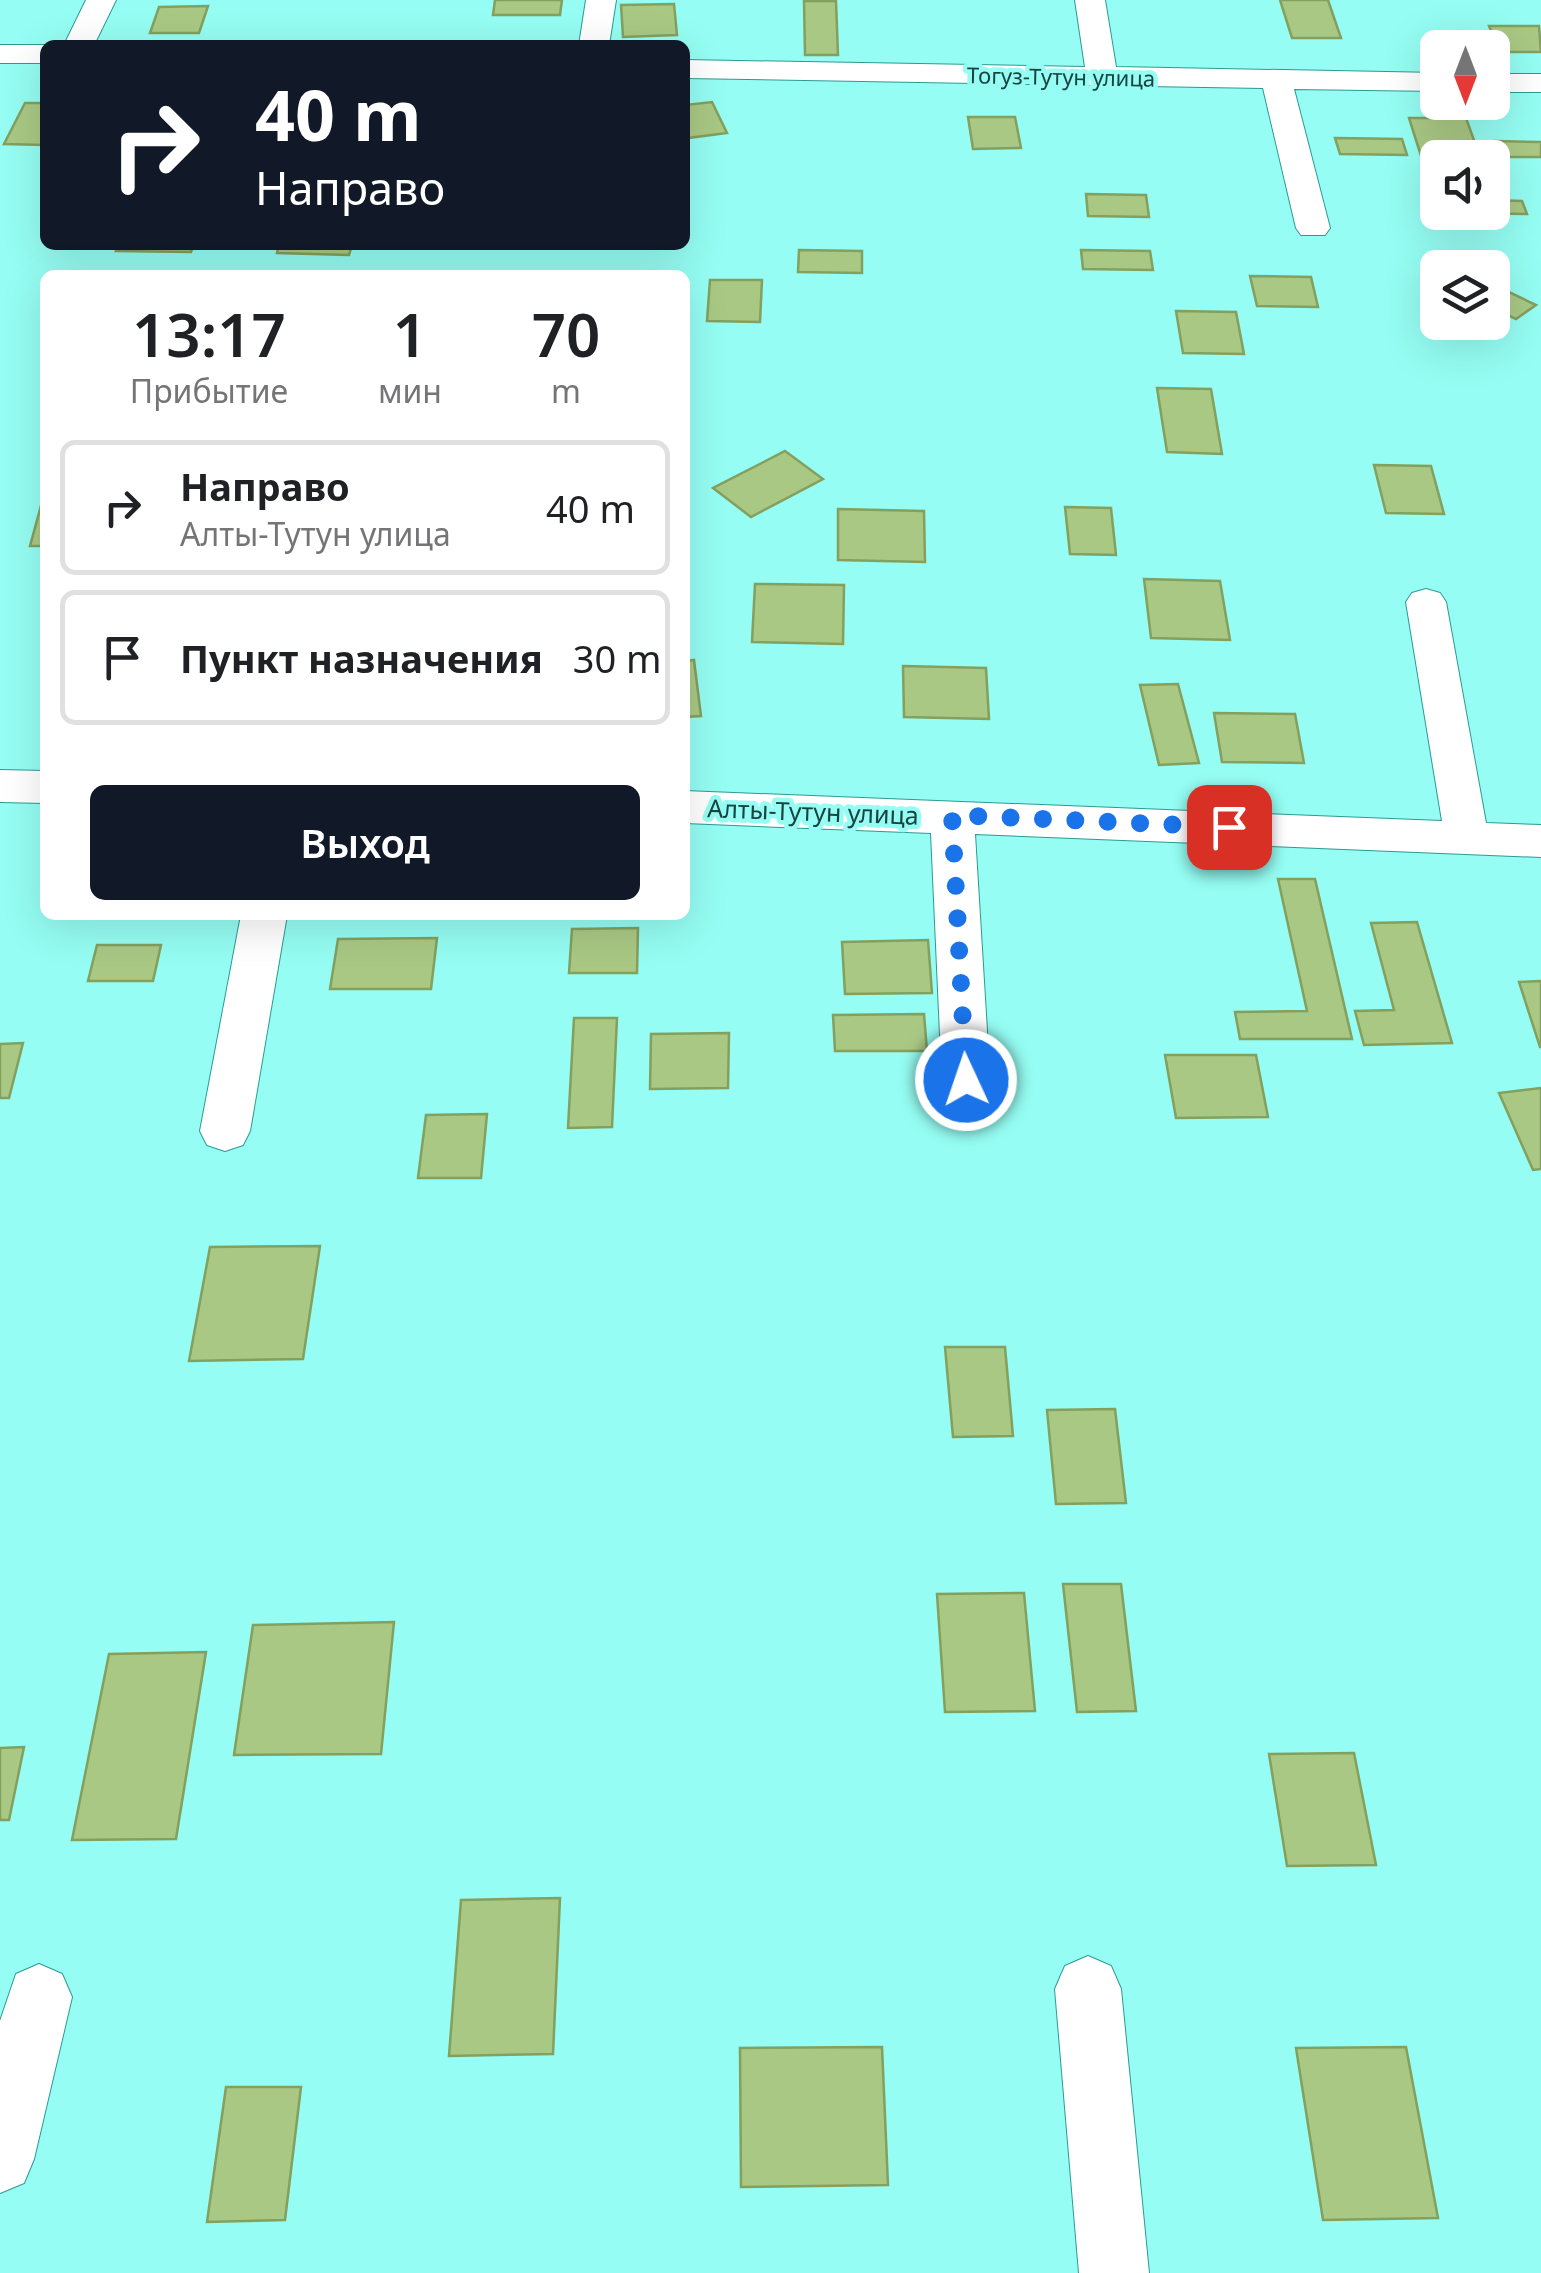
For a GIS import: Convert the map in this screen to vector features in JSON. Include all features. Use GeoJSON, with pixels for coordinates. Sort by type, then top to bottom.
{"type":"FeatureCollection","features":[{"type":"Feature","properties":{"kind":"street"},"geometry":{"type":"LineString","coordinates":[[81,40],[101,0]]}},
{"type":"Feature","properties":{"kind":"street"},"geometry":{"type":"LineString","coordinates":[[595,40],[601,0]]}},
{"type":"Feature","properties":{"kind":"street"},"geometry":{"type":"LineString","coordinates":[[1090,0],[1102,76]]}},
{"type":"Feature","properties":{"kind":"street","name":"Тогуз-Тутун улица"},"geometry":{"type":"LineString","coordinates":[[690,69],[1420,82]]}},
{"type":"Feature","properties":{"kind":"street"},"geometry":{"type":"LineString","coordinates":[[1276,80],[1313,228]]}},
{"type":"Feature","properties":{"kind":"street"},"geometry":{"type":"LineString","coordinates":[[1510,82],[1541,83]]}},
{"type":"Feature","properties":{"kind":"street"},"geometry":{"type":"LineString","coordinates":[[1426,602],[1467,838]]}},
{"type":"Feature","properties":{"kind":"street"},"geometry":{"type":"LineString","coordinates":[[0,786],[40,787]]}},
{"type":"Feature","properties":{"kind":"street","name":"Алты-Тутун улица"},"geometry":{"type":"LineString","coordinates":[[690,807],[1541,841]]}},
{"type":"Feature","properties":{"kind":"street"},"geometry":{"type":"LineString","coordinates":[[952,815],[966,1080]]}},
{"type":"Feature","properties":{"kind":"street"},"geometry":{"type":"LineString","coordinates":[[225,1131],[263,920]]}},
{"type":"Feature","properties":{"kind":"street"},"geometry":{"type":"LineString","coordinates":[[1088,1990],[1114,2273]]}},
{"type":"Feature","properties":{"kind":"street"},"geometry":{"type":"LineString","coordinates":[[0,2158],[39,1997]]}},
{"type":"Feature","properties":{"kind":"building"},"geometry":{"type":"Polygon","coordinates":[[[495,0],[562,0],[560,15],[493,15],[495,0]]]}},
{"type":"Feature","properties":{"kind":"building"},"geometry":{"type":"Polygon","coordinates":[[[1280,0],[1328,0],[1341,38],[1292,38],[1280,0]]]}},
{"type":"Feature","properties":{"kind":"building"},"geometry":{"type":"Polygon","coordinates":[[[804,1],[836,1],[838,55],[805,55],[804,1]]]}},
{"type":"Feature","properties":{"kind":"building"},"geometry":{"type":"Polygon","coordinates":[[[674,4],[677,35],[623,37],[621,5],[674,4]]]}},
{"type":"Feature","properties":{"kind":"building"},"geometry":{"type":"Polygon","coordinates":[[[208,6],[199,33],[150,33],[159,7],[208,6]]]}},
{"type":"Feature","properties":{"kind":"building"},"geometry":{"type":"Polygon","coordinates":[[[1489,26],[1539,26],[1541,52],[1510,52],[1510,30],[1491,30],[1489,26]]]}},
{"type":"Feature","properties":{"kind":"building"},"geometry":{"type":"Polygon","coordinates":[[[712,102],[727,133],[690,138],[690,104],[712,102]]]}},
{"type":"Feature","properties":{"kind":"building"},"geometry":{"type":"Polygon","coordinates":[[[25,103],[40,103],[40,145],[4,144],[25,103]]]}},
{"type":"Feature","properties":{"kind":"building"},"geometry":{"type":"Polygon","coordinates":[[[968,117],[1015,117],[1021,148],[973,149],[968,117]]]}},
{"type":"Feature","properties":{"kind":"building"},"geometry":{"type":"Polygon","coordinates":[[[1409,118],[1467,120],[1474,140],[1420,140],[1420,153],[1409,118]]]}},
{"type":"Feature","properties":{"kind":"building"},"geometry":{"type":"Polygon","coordinates":[[[1335,138],[1402,139],[1407,155],[1340,154],[1335,138]]]}},
{"type":"Feature","properties":{"kind":"building"},"geometry":{"type":"Polygon","coordinates":[[[1510,141],[1541,142],[1541,157],[1510,157],[1510,141]]]}},
{"type":"Feature","properties":{"kind":"building"},"geometry":{"type":"Polygon","coordinates":[[[1086,194],[1146,195],[1149,217],[1088,216],[1086,194]]]}},
{"type":"Feature","properties":{"kind":"building"},"geometry":{"type":"Polygon","coordinates":[[[1510,201],[1522,201],[1527,214],[1510,214],[1510,201]]]}},
{"type":"Feature","properties":{"kind":"building"},"geometry":{"type":"Polygon","coordinates":[[[116,250],[192,250],[191,252],[116,250]]]}},
{"type":"Feature","properties":{"kind":"building"},"geometry":{"type":"Polygon","coordinates":[[[278,250],[350,250],[349,255],[277,253],[278,250]]]}},
{"type":"Feature","properties":{"kind":"building"},"geometry":{"type":"Polygon","coordinates":[[[799,250],[862,251],[862,273],[798,272],[799,250]]]}},
{"type":"Feature","properties":{"kind":"building"},"geometry":{"type":"Polygon","coordinates":[[[1081,250],[1150,251],[1153,270],[1083,269],[1081,250]]]}},
{"type":"Feature","properties":{"kind":"building"},"geometry":{"type":"Polygon","coordinates":[[[1250,276],[1311,277],[1318,307],[1257,306],[1250,276]]]}},
{"type":"Feature","properties":{"kind":"building"},"geometry":{"type":"Polygon","coordinates":[[[710,280],[762,280],[760,322],[707,321],[710,280]]]}},
{"type":"Feature","properties":{"kind":"building"},"geometry":{"type":"Polygon","coordinates":[[[1510,293],[1536,305],[1516,319],[1510,316],[1510,293]]]}},
{"type":"Feature","properties":{"kind":"building"},"geometry":{"type":"Polygon","coordinates":[[[1176,311],[1236,312],[1244,354],[1183,353],[1176,311]]]}},
{"type":"Feature","properties":{"kind":"building"},"geometry":{"type":"Polygon","coordinates":[[[1157,388],[1211,389],[1222,454],[1167,452],[1157,388]]]}},
{"type":"Feature","properties":{"kind":"building"},"geometry":{"type":"Polygon","coordinates":[[[785,451],[823,479],[751,517],[713,488],[785,451]]]}},
{"type":"Feature","properties":{"kind":"building"},"geometry":{"type":"Polygon","coordinates":[[[1374,465],[1431,466],[1444,514],[1386,513],[1374,465]]]}},
{"type":"Feature","properties":{"kind":"building"},"geometry":{"type":"Polygon","coordinates":[[[1065,507],[1111,508],[1116,555],[1070,554],[1065,507]]]}},
{"type":"Feature","properties":{"kind":"building"},"geometry":{"type":"Polygon","coordinates":[[[40,509],[40,546],[30,546],[40,509]]]}},
{"type":"Feature","properties":{"kind":"building"},"geometry":{"type":"Polygon","coordinates":[[[838,509],[924,511],[925,562],[838,560],[838,509]]]}},
{"type":"Feature","properties":{"kind":"building"},"geometry":{"type":"Polygon","coordinates":[[[1144,579],[1220,581],[1230,640],[1151,638],[1144,579]]]}},
{"type":"Feature","properties":{"kind":"building"},"geometry":{"type":"Polygon","coordinates":[[[755,584],[844,585],[843,644],[752,642],[755,584]]]}},
{"type":"Feature","properties":{"kind":"building"},"geometry":{"type":"Polygon","coordinates":[[[690,660],[694,660],[701,716],[690,717],[690,660]]]}},
{"type":"Feature","properties":{"kind":"building"},"geometry":{"type":"Polygon","coordinates":[[[903,666],[986,668],[989,719],[904,717],[903,666]]]}},
{"type":"Feature","properties":{"kind":"building"},"geometry":{"type":"Polygon","coordinates":[[[1178,684],[1199,763],[1159,765],[1140,685],[1178,684]]]}},
{"type":"Feature","properties":{"kind":"building"},"geometry":{"type":"Polygon","coordinates":[[[1214,713],[1295,714],[1304,763],[1222,762],[1214,713]]]}},
{"type":"Feature","properties":{"kind":"building"},"geometry":{"type":"Polygon","coordinates":[[[1278,879],[1315,879],[1352,1039],[1240,1039],[1235,1012],[1307,1011],[1278,879]]]}},
{"type":"Feature","properties":{"kind":"building"},"geometry":{"type":"Polygon","coordinates":[[[1417,922],[1452,1043],[1364,1045],[1355,1011],[1394,1010],[1371,923],[1417,922]]]}},
{"type":"Feature","properties":{"kind":"building"},"geometry":{"type":"Polygon","coordinates":[[[638,928],[637,973],[569,973],[572,929],[638,928]]]}},
{"type":"Feature","properties":{"kind":"building"},"geometry":{"type":"Polygon","coordinates":[[[437,938],[431,989],[330,989],[338,939],[437,938]]]}},
{"type":"Feature","properties":{"kind":"building"},"geometry":{"type":"Polygon","coordinates":[[[928,940],[932,993],[845,994],[842,942],[928,940]]]}},
{"type":"Feature","properties":{"kind":"building"},"geometry":{"type":"Polygon","coordinates":[[[97,945],[161,945],[153,981],[88,981],[97,945]]]}},
{"type":"Feature","properties":{"kind":"building"},"geometry":{"type":"Polygon","coordinates":[[[1541,981],[1541,1047],[1540,1047],[1519,982],[1541,981]]]}},
{"type":"Feature","properties":{"kind":"building"},"geometry":{"type":"Polygon","coordinates":[[[924,1014],[927,1051],[835,1051],[833,1015],[924,1014]]]}},
{"type":"Feature","properties":{"kind":"building"},"geometry":{"type":"Polygon","coordinates":[[[574,1018],[617,1018],[612,1127],[568,1128],[574,1018]]]}},
{"type":"Feature","properties":{"kind":"building"},"geometry":{"type":"Polygon","coordinates":[[[729,1033],[728,1088],[650,1089],[651,1034],[729,1033]]]}},
{"type":"Feature","properties":{"kind":"building"},"geometry":{"type":"Polygon","coordinates":[[[23,1043],[9,1098],[0,1098],[0,1044],[23,1043]]]}},
{"type":"Feature","properties":{"kind":"building"},"geometry":{"type":"Polygon","coordinates":[[[1165,1055],[1256,1055],[1268,1117],[1176,1118],[1165,1055]]]}},
{"type":"Feature","properties":{"kind":"building"},"geometry":{"type":"Polygon","coordinates":[[[1541,1088],[1541,1169],[1533,1170],[1499,1093],[1541,1088]]]}},
{"type":"Feature","properties":{"kind":"building"},"geometry":{"type":"Polygon","coordinates":[[[487,1114],[481,1178],[418,1178],[426,1115],[487,1114]]]}},
{"type":"Feature","properties":{"kind":"building"},"geometry":{"type":"Polygon","coordinates":[[[320,1246],[303,1359],[189,1361],[210,1247],[320,1246]]]}},
{"type":"Feature","properties":{"kind":"building"},"geometry":{"type":"Polygon","coordinates":[[[945,1347],[1005,1347],[1013,1436],[953,1437],[945,1347]]]}},
{"type":"Feature","properties":{"kind":"building"},"geometry":{"type":"Polygon","coordinates":[[[1115,1409],[1126,1503],[1056,1504],[1047,1410],[1115,1409]]]}},
{"type":"Feature","properties":{"kind":"building"},"geometry":{"type":"Polygon","coordinates":[[[1063,1584],[1121,1584],[1136,1711],[1077,1712],[1063,1584]]]}},
{"type":"Feature","properties":{"kind":"building"},"geometry":{"type":"Polygon","coordinates":[[[1024,1593],[1035,1711],[945,1712],[937,1594],[1024,1593]]]}},
{"type":"Feature","properties":{"kind":"building"},"geometry":{"type":"Polygon","coordinates":[[[394,1622],[381,1754],[234,1755],[253,1625],[394,1622]]]}},
{"type":"Feature","properties":{"kind":"building"},"geometry":{"type":"Polygon","coordinates":[[[206,1652],[176,1839],[72,1840],[109,1654],[206,1652]]]}},
{"type":"Feature","properties":{"kind":"building"},"geometry":{"type":"Polygon","coordinates":[[[24,1747],[9,1820],[0,1820],[0,1748],[24,1747]]]}},
{"type":"Feature","properties":{"kind":"building"},"geometry":{"type":"Polygon","coordinates":[[[1354,1753],[1376,1865],[1287,1866],[1269,1754],[1354,1753]]]}},
{"type":"Feature","properties":{"kind":"building"},"geometry":{"type":"Polygon","coordinates":[[[560,1898],[553,2054],[449,2056],[461,1900],[560,1898]]]}},
{"type":"Feature","properties":{"kind":"building"},"geometry":{"type":"Polygon","coordinates":[[[882,2047],[888,2185],[741,2187],[740,2048],[882,2047]]]}},
{"type":"Feature","properties":{"kind":"building"},"geometry":{"type":"Polygon","coordinates":[[[1406,2047],[1438,2218],[1323,2220],[1296,2048],[1406,2047]]]}},
{"type":"Feature","properties":{"kind":"building"},"geometry":{"type":"Polygon","coordinates":[[[226,2087],[301,2087],[285,2220],[207,2222],[226,2087]]]}},
{"type":"Feature","properties":{"kind":"route"},"geometry":{"type":"LineString","coordinates":[[966,1080],[952,815],[1229,827]]}}]}
